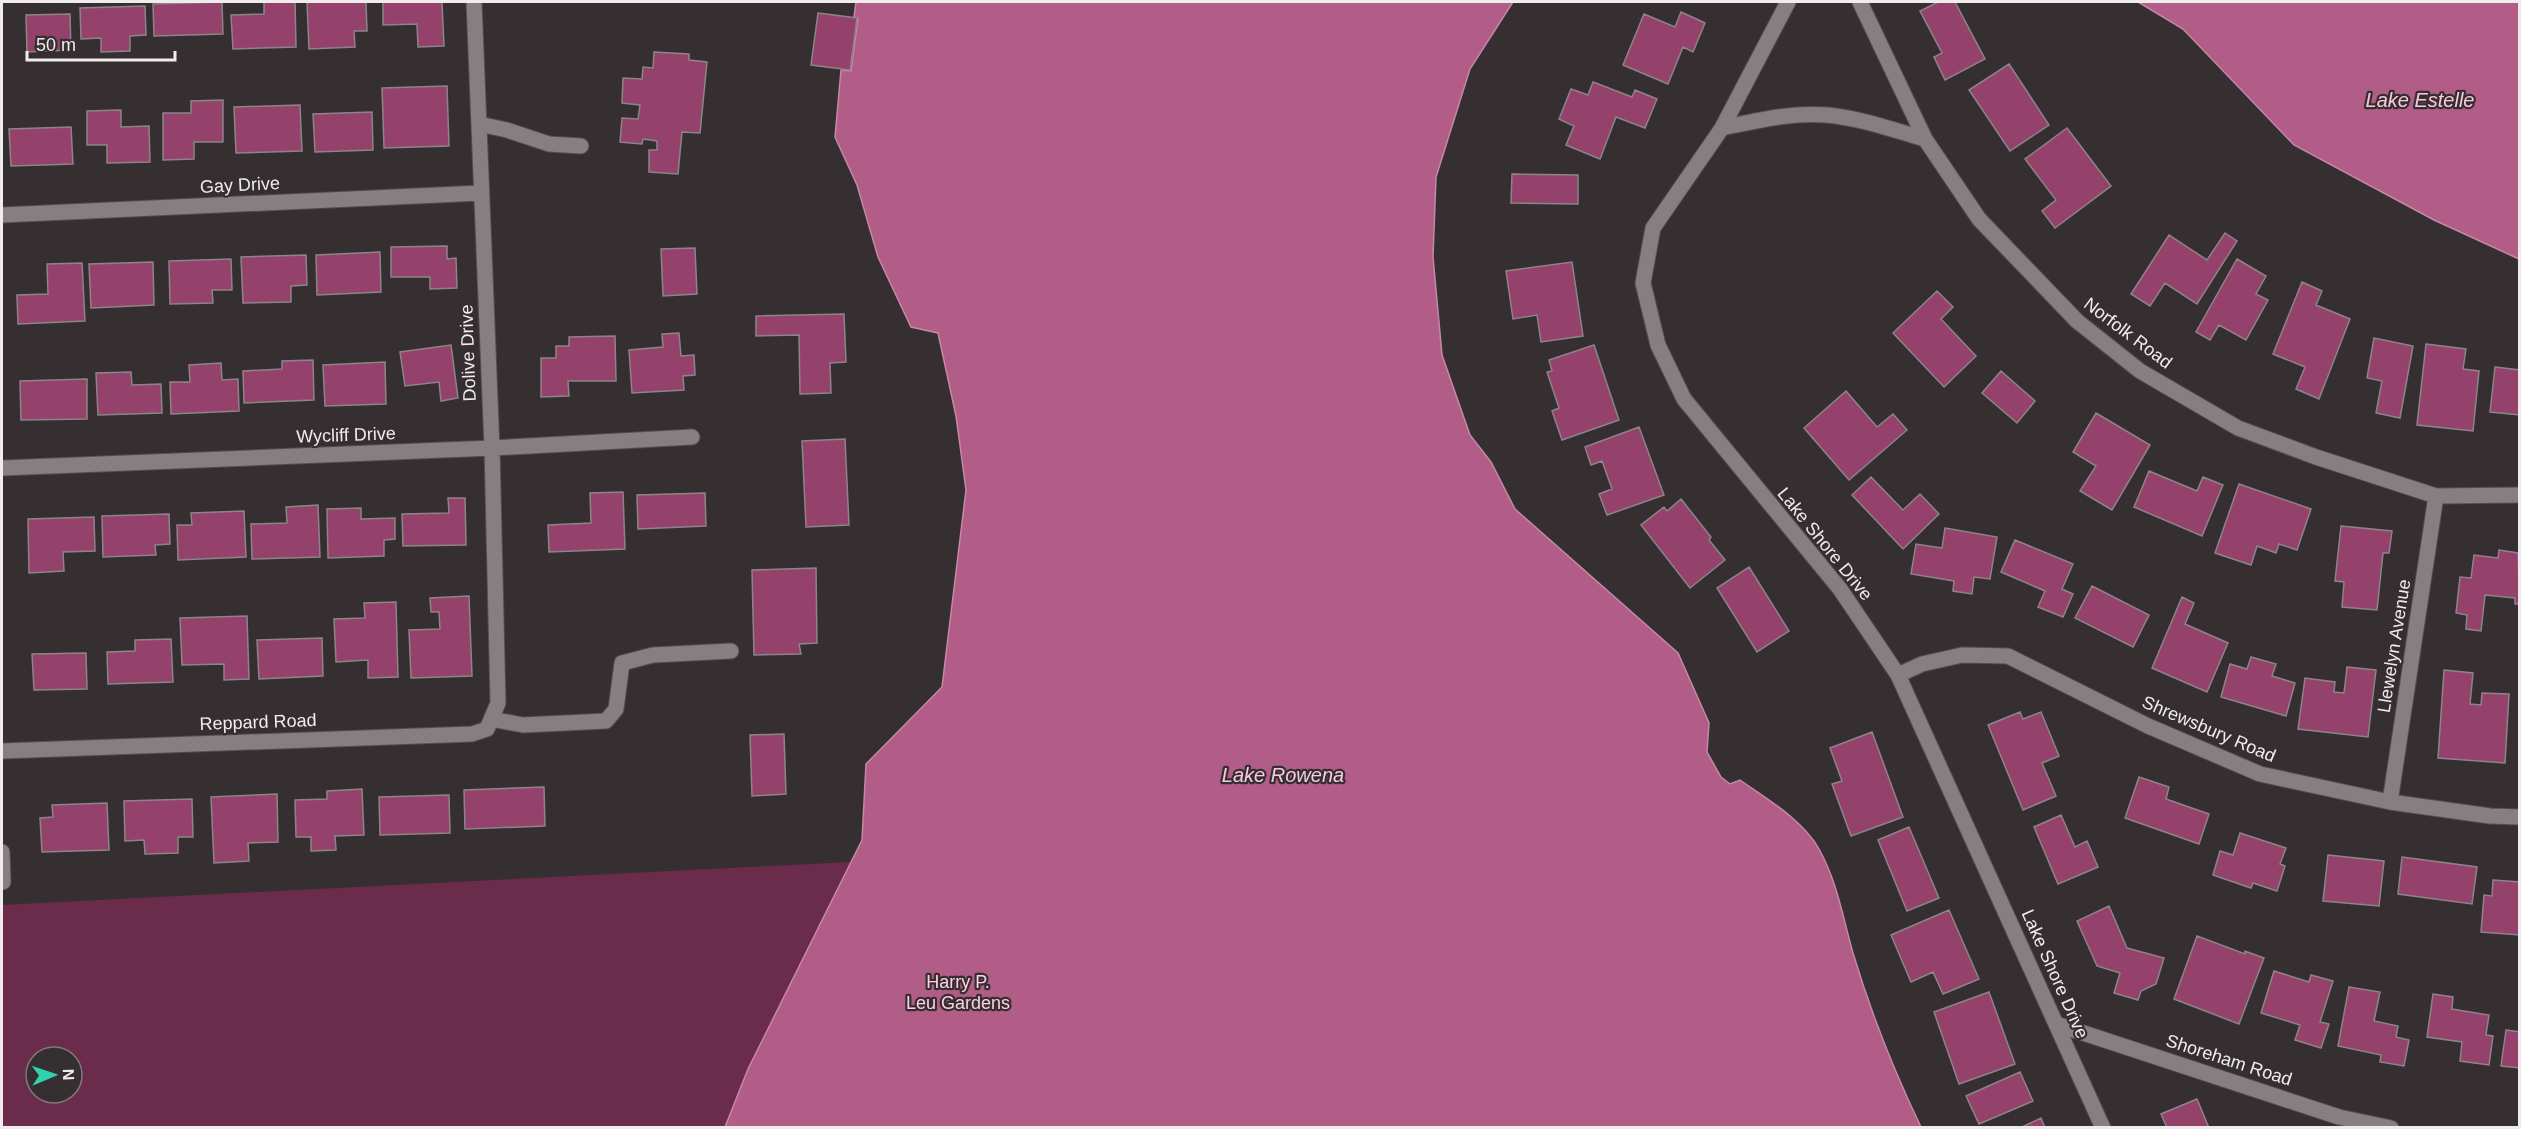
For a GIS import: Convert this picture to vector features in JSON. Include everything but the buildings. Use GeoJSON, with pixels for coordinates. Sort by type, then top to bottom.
{"type":"FeatureCollection","features":[{"type":"Feature","properties":{"kind":"street","name":"Dolive Drive"},"geometry":{"type":"LineString","coordinates":[[474,2],[492,448],[498,703],[491,719]]}},
{"type":"Feature","properties":{"kind":"street","name":"Lake Shore Drive"},"geometry":{"type":"LineString","coordinates":[[1788,2],[1722,128],[1653,228],[1643,283],[1658,345],[1684,399],[1840,589],[1898,675],[2103,1128]]}},
{"type":"Feature","properties":{"kind":"street","name":"Norfolk Road"},"geometry":{"type":"LineString","coordinates":[[1860,2],[1925,139],[1979,219],[2077,321],[2140,371],[2238,428],[2316,457],[2436,496],[2520,495]]}},
{"type":"Feature","properties":{"kind":"street"},"geometry":{"type":"LineString","coordinates":[[1722,128],[1783,116],[1826,115],[1871,123],[1925,139]]}},
{"type":"Feature","properties":{"kind":"street"},"geometry":{"type":"LineString","coordinates":[[478,124],[507,130],[549,144],[581,146]]}},
{"type":"Feature","properties":{"kind":"street","name":"Gay Drive"},"geometry":{"type":"LineString","coordinates":[[2,215],[481,193]]}},
{"type":"Feature","properties":{"kind":"street","name":"Wycliff Drive"},"geometry":{"type":"LineString","coordinates":[[2,468],[492,448],[692,437]]}},
{"type":"Feature","properties":{"kind":"street","name":"Llewelyn Avenue"},"geometry":{"type":"LineString","coordinates":[[2390,802],[2436,496]]}},
{"type":"Feature","properties":{"kind":"street"},"geometry":{"type":"LineString","coordinates":[[491,719],[523,725],[606,721],[616,709],[622,663],[653,656],[731,651]]}},
{"type":"Feature","properties":{"kind":"street","name":"Shrewsbury Road"},"geometry":{"type":"LineString","coordinates":[[1898,675],[1922,664],[1962,655],[2008,656],[2148,726],[2260,774],[2390,802],[2490,816],[2520,817]]}},
{"type":"Feature","properties":{"kind":"street","name":"Reppard Road"},"geometry":{"type":"LineString","coordinates":[[2,751],[472,734],[487,729],[491,719]]}},
{"type":"Feature","properties":{"kind":"street"},"geometry":{"type":"LineString","coordinates":[[2,852],[3,882]]}},
{"type":"Feature","properties":{"kind":"street","name":"Shoreham Road"},"geometry":{"type":"LineString","coordinates":[[2056,1024],[2339,1117],[2391,1128]]}},
{"type":"Feature","properties":{"kind":"green space","name":"Harry P. Leu Gardens"},"geometry":{"type":"Polygon","coordinates":[[[1087,850],[1101,1127],[2,1128],[2,905],[1087,850]]]}},
{"type":"Feature","properties":{"kind":"water","name":"Lake Rowena"},"geometry":{"type":"Polygon","coordinates":[[[856,2],[1513,2],[1470,69],[1436,177],[1433,257],[1442,355],[1470,435],[1491,462],[1515,509],[1678,653],[1709,723],[1707,752],[1721,777],[1730,784],[1740,780],[1794,819],[1812,838],[1825,861],[1835,887],[1875,1020],[1921,1127],[725,1127],[748,1069],[862,840],[866,764],[942,687],[966,490],[956,416],[938,333],[911,327],[878,257],[857,185],[835,137],[841,70],[851,71],[858,18],[854,17],[856,2]]]}},
{"type":"Feature","properties":{"kind":"water","name":"Lake Estelle"},"geometry":{"type":"Polygon","coordinates":[[[2138,2],[2519,2],[2519,259],[2434,220],[2294,145],[2183,29],[2138,2]]]}}]}
